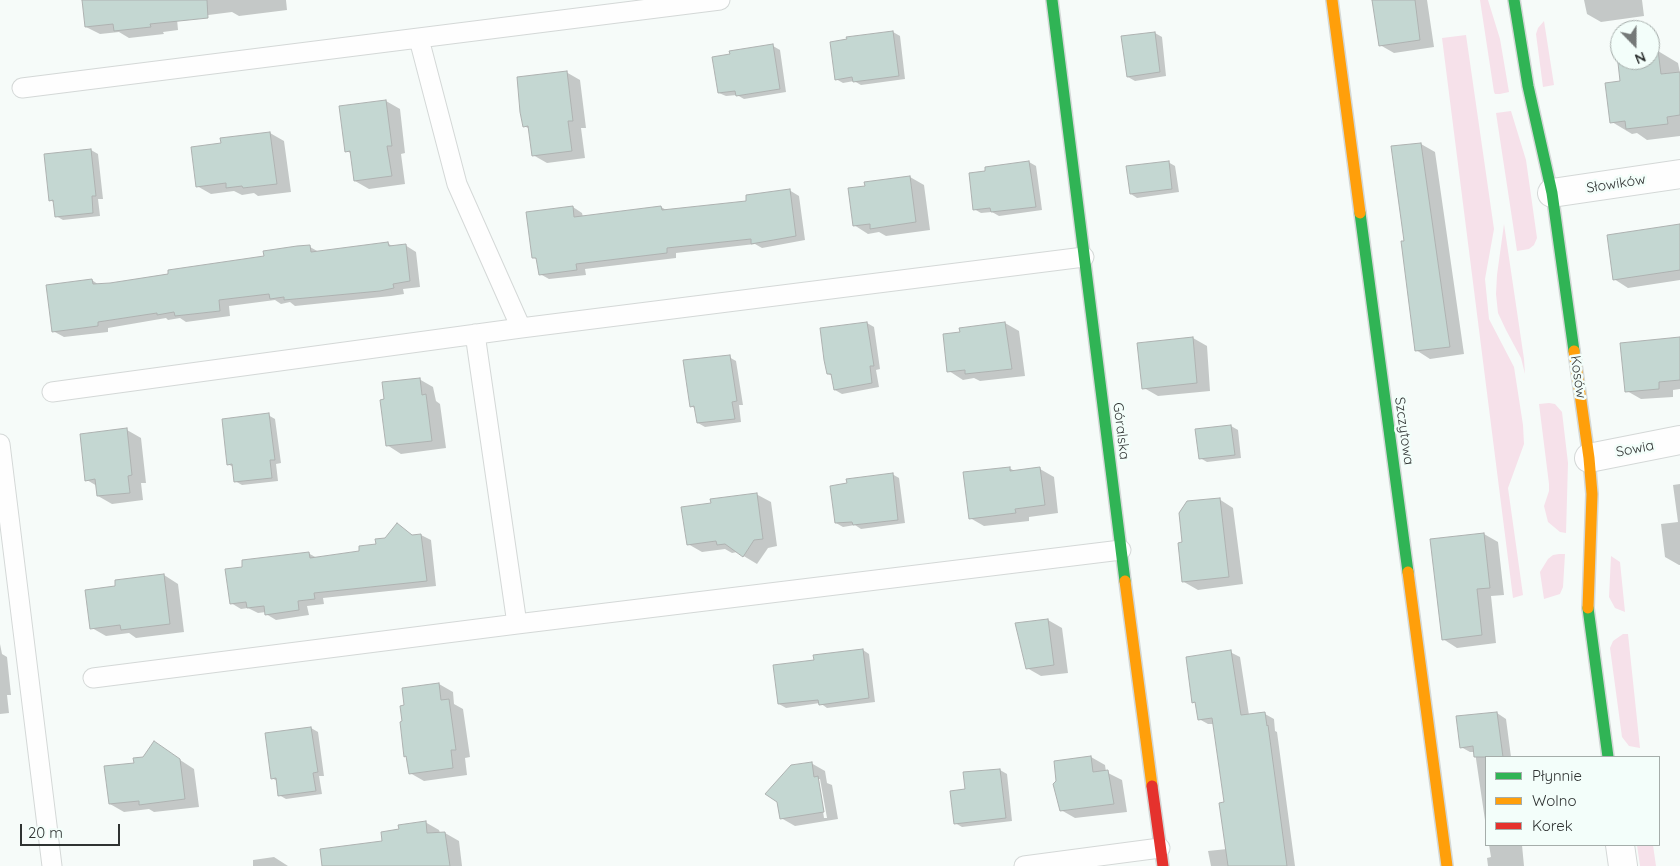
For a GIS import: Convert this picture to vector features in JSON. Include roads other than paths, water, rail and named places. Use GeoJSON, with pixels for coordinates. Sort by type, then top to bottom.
{"type":"FeatureCollection","features":[{"type":"Feature","properties":{"kind":"street","name":"Góralska"},"geometry":{"type":"LineString","coordinates":[[1052,0],[1161,857]]}},
{"type":"Feature","properties":{"kind":"street","name":"Szczytowa"},"geometry":{"type":"LineString","coordinates":[[1332,0],[1447,866]]}},
{"type":"Feature","properties":{"kind":"street","name":"Kosów"},"geometry":{"type":"LineString","coordinates":[[1514,0],[1528,86],[1552,193],[1589,458],[1592,494],[1588,608],[1608,756]]}},
{"type":"Feature","properties":{"kind":"street","name":"Słowików"},"geometry":{"type":"LineString","coordinates":[[1552,193],[1680,174]]}},
{"type":"Feature","properties":{"kind":"street","name":"Sowia"},"geometry":{"type":"LineString","coordinates":[[1589,458],[1680,440]]}},
{"type":"Feature","properties":{"kind":"street"},"geometry":{"type":"LineString","coordinates":[[1620,846],[1623,866]]}},
{"type":"Feature","properties":{"kind":"lane"},"geometry":{"type":"LineString","coordinates":[[22,88],[720,0]]}},
{"type":"Feature","properties":{"kind":"lane"},"geometry":{"type":"LineString","coordinates":[[419,39],[457,184],[521,328]]}},
{"type":"Feature","properties":{"kind":"lane"},"geometry":{"type":"LineString","coordinates":[[52,392],[475,334],[1084,257]]}},
{"type":"Feature","properties":{"kind":"lane"},"geometry":{"type":"LineString","coordinates":[[475,334],[516,624]]}},
{"type":"Feature","properties":{"kind":"lane"},"geometry":{"type":"LineString","coordinates":[[0,444],[52,866]]}},
{"type":"Feature","properties":{"kind":"lane"},"geometry":{"type":"LineString","coordinates":[[93,678],[1121,550]]}},
{"type":"Feature","properties":{"kind":"lane"},"geometry":{"type":"LineString","coordinates":[[1024,866],[1161,857]]}}]}
